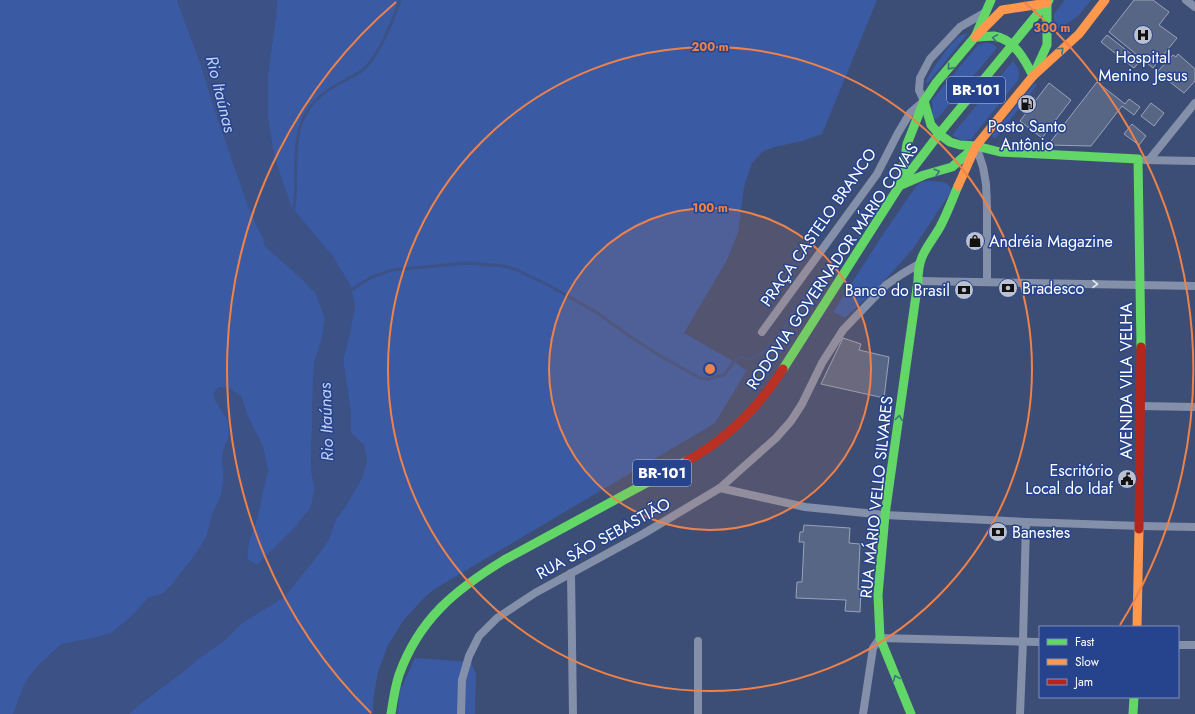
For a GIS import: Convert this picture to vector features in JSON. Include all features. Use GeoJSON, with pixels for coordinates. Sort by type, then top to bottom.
{"type":"FeatureCollection","features":[{"type":"Feature","properties":{"kind":"main road","name":"PRAÇA CASTELO BRANCO"},"geometry":{"type":"LineString","coordinates":[[924,101],[936,83],[975,37],[991,0]]}},
{"type":"Feature","properties":{"kind":"main road"},"geometry":{"type":"LineString","coordinates":[[975,37],[1002,10],[1008,0]]}},
{"type":"Feature","properties":{"kind":"main road"},"geometry":{"type":"LineString","coordinates":[[900,185],[924,175],[952,167],[976,146],[1033,76],[1078,34],[1106,0]]}},
{"type":"Feature","properties":{"kind":"main road"},"geometry":{"type":"LineString","coordinates":[[1002,10],[1048,2],[1046,45],[1033,76]]}},
{"type":"Feature","properties":{"kind":"main road","name":"RODOVIA GOVERNADOR MÁRIO COVAS"},"geometry":{"type":"LineString","coordinates":[[391,714],[399,676],[411,647],[430,619],[451,596],[504,560],[704,450],[726,435],[749,413],[771,388],[900,185],[939,134],[1048,2]]}},
{"type":"Feature","properties":{"kind":"main road"},"geometry":{"type":"LineString","coordinates":[[975,37],[997,36],[1005,40],[1022,56],[1033,76]]}},
{"type":"Feature","properties":{"kind":"main road"},"geometry":{"type":"LineString","coordinates":[[924,101],[930,124],[939,134],[950,142],[960,146],[976,146],[1000,152],[1138,159]]}},
{"type":"Feature","properties":{"kind":"main road"},"geometry":{"type":"LineString","coordinates":[[900,185],[907,144],[924,101]]}},
{"type":"Feature","properties":{"kind":"main road"},"geometry":{"type":"LineString","coordinates":[[919,264],[927,246],[940,226],[976,146]]}},
{"type":"Feature","properties":{"kind":"main road","name":"AVENIDA VILA VELHA"},"geometry":{"type":"LineString","coordinates":[[1137,626],[1140,526],[1141,285],[1138,159]]}},
{"type":"Feature","properties":{"kind":"main road","name":"RUA MÁRIO VELLO SILVARES"},"geometry":{"type":"LineString","coordinates":[[880,638],[878,595],[885,515],[918,281],[919,264]]}},
{"type":"Feature","properties":{"kind":"main road"},"geometry":{"type":"LineString","coordinates":[[880,638],[911,714]]}},
{"type":"Feature","properties":{"kind":"main road"},"geometry":{"type":"LineString","coordinates":[[1133,714],[1134,698]]}},
{"type":"Feature","properties":{"kind":"street"},"geometry":{"type":"LineString","coordinates":[[1186,0],[1195,7]]}},
{"type":"Feature","properties":{"kind":"street"},"geometry":{"type":"LineString","coordinates":[[924,101],[919,90],[920,78],[930,59],[960,27],[986,13],[1002,10]]}},
{"type":"Feature","properties":{"kind":"street","name":"PRAÇA CASTELO BRANCO"},"geometry":{"type":"LineString","coordinates":[[762,332],[877,174],[910,113],[924,101]]}},
{"type":"Feature","properties":{"kind":"street"},"geometry":{"type":"LineString","coordinates":[[1149,160],[1195,103]]}},
{"type":"Feature","properties":{"kind":"street"},"geometry":{"type":"LineString","coordinates":[[976,146],[983,167],[986,184],[986,282]]}},
{"type":"Feature","properties":{"kind":"street"},"geometry":{"type":"LineString","coordinates":[[1138,159],[1195,161]]}},
{"type":"Feature","properties":{"kind":"street","name":"RUA SÃO SEBASTIÃO"},"geometry":{"type":"LineString","coordinates":[[461,714],[462,680],[469,656],[479,636],[497,618],[535,593],[643,534],[720,488],[776,438],[791,421],[802,404],[822,363],[843,330],[886,285],[919,264]]}},
{"type":"Feature","properties":{"kind":"street"},"geometry":{"type":"LineString","coordinates":[[918,281],[1195,286]]}},
{"type":"Feature","properties":{"kind":"street"},"geometry":{"type":"LineString","coordinates":[[1140,406],[1195,407]]}},
{"type":"Feature","properties":{"kind":"street"},"geometry":{"type":"LineString","coordinates":[[720,488],[805,507],[885,515],[1026,522],[1195,527]]}},
{"type":"Feature","properties":{"kind":"street"},"geometry":{"type":"LineString","coordinates":[[1020,714],[1026,522]]}},
{"type":"Feature","properties":{"kind":"street"},"geometry":{"type":"LineString","coordinates":[[571,573],[573,714]]}},
{"type":"Feature","properties":{"kind":"street"},"geometry":{"type":"LineString","coordinates":[[880,638],[1039,642]]}},
{"type":"Feature","properties":{"kind":"street","name":"RUA MÁRIO VELLO SILVARES"},"geometry":{"type":"LineString","coordinates":[[863,714],[873,648],[880,638]]}},
{"type":"Feature","properties":{"kind":"street"},"geometry":{"type":"LineString","coordinates":[[698,640],[698,714]]}},
{"type":"Feature","properties":{"kind":"street"},"geometry":{"type":"LineString","coordinates":[[1179,645],[1195,645]]}},
{"type":"Feature","properties":{"kind":"shaded area"},"geometry":{"type":"Polygon","coordinates":[[[0,0],[177,0],[201,65],[215,111],[245,197],[259,231],[273,251],[296,261],[314,289],[325,318],[322,338],[315,360],[313,383],[311,470],[315,488],[311,507],[297,525],[257,565],[247,559],[249,541],[256,522],[268,470],[263,447],[248,417],[241,396],[215,400],[228,420],[229,436],[224,449],[222,461],[224,477],[221,496],[212,515],[207,535],[198,551],[170,587],[162,594],[148,598],[137,611],[111,633],[95,638],[77,641],[54,651],[35,669],[24,685],[13,714],[0,714],[0,0]]]}},
{"type":"Feature","properties":{"kind":"shaded area"},"geometry":{"type":"Polygon","coordinates":[[[277,0],[877,0],[822,134],[802,141],[774,147],[762,152],[752,163],[744,187],[738,233],[727,260],[684,333],[747,370],[715,423],[433,590],[403,621],[388,645],[378,672],[373,700],[373,714],[129,714],[199,658],[225,640],[242,623],[284,597],[328,541],[336,519],[362,478],[367,460],[364,445],[351,433],[351,414],[343,360],[355,307],[334,258],[291,207],[275,159],[268,120],[268,74],[277,0]]]}},
{"type":"Feature","properties":{"kind":"shaded area"},"geometry":{"type":"Polygon","coordinates":[[[1065,0],[1091,0],[1079,15],[1061,28],[1057,28],[1054,26],[1054,14],[1065,0]]]}},
{"type":"Feature","properties":{"kind":"shaded area"},"geometry":{"type":"Polygon","coordinates":[[[968,33],[927,84],[926,81],[947,49],[957,38],[968,33]]]}},
{"type":"Feature","properties":{"kind":"shaded area"},"geometry":{"type":"Polygon","coordinates":[[[985,43],[992,44],[997,48],[936,120],[933,116],[932,100],[978,45],[985,43]]]}},
{"type":"Feature","properties":{"kind":"shaded area"},"geometry":{"type":"Polygon","coordinates":[[[1013,61],[1018,70],[1018,80],[971,139],[963,141],[952,135],[1013,61]]]}},
{"type":"Feature","properties":{"kind":"shaded area"},"geometry":{"type":"Polygon","coordinates":[[[1035,83],[1037,85],[996,138],[993,138],[992,135],[1035,83]]]}},
{"type":"Feature","properties":{"kind":"shaded area"},"geometry":{"type":"Polygon","coordinates":[[[931,181],[946,183],[952,190],[912,250],[885,280],[845,318],[833,312],[915,188],[921,182],[931,181]]]}},
{"type":"Feature","properties":{"kind":"shaded area"},"geometry":{"type":"Polygon","coordinates":[[[415,658],[471,662],[476,674],[475,714],[398,714],[399,693],[415,658]]]}},
{"type":"Feature","properties":{"kind":"water"},"geometry":{"type":"Polygon","coordinates":[[[177,0],[277,0],[268,74],[268,120],[275,159],[291,206],[334,258],[351,286],[355,307],[343,360],[351,414],[351,433],[364,445],[367,460],[362,478],[336,519],[328,541],[317,557],[284,597],[242,623],[225,640],[199,658],[129,714],[13,714],[24,685],[35,669],[61,644],[95,638],[111,633],[137,611],[148,598],[162,594],[170,587],[198,551],[207,535],[212,515],[221,496],[224,477],[222,461],[224,449],[229,436],[228,420],[215,400],[213,394],[218,387],[227,387],[241,396],[248,417],[263,447],[268,470],[256,522],[249,541],[247,559],[257,565],[297,525],[311,507],[315,488],[311,470],[313,383],[315,360],[322,338],[325,318],[314,289],[296,261],[273,251],[259,231],[245,197],[215,111],[201,65],[177,0]]]}},
{"type":"Feature","properties":{"kind":"building","name":"Hospital Menino Jesus"},"geometry":{"type":"Polygon","coordinates":[[[1134,0],[1153,0],[1169,12],[1159,25],[1177,38],[1153,68],[1109,32],[1134,0]]]}},
{"type":"Feature","properties":{"kind":"building"},"geometry":{"type":"Polygon","coordinates":[[[1107,35],[1140,61],[1134,68],[1101,42],[1107,35]]]}},
{"type":"Feature","properties":{"kind":"building"},"geometry":{"type":"Polygon","coordinates":[[[1178,54],[1195,69],[1195,81],[1184,93],[1157,72],[1173,55],[1176,57],[1178,54]]]}},
{"type":"Feature","properties":{"kind":"building"},"geometry":{"type":"Polygon","coordinates":[[[1097,82],[1125,104],[1129,99],[1140,107],[1134,115],[1122,106],[1091,146],[1048,145],[1097,82]]]}},
{"type":"Feature","properties":{"kind":"building"},"geometry":{"type":"Polygon","coordinates":[[[1049,83],[1071,100],[1042,138],[1020,121],[1049,83]]]}},
{"type":"Feature","properties":{"kind":"building"},"geometry":{"type":"Polygon","coordinates":[[[1151,103],[1164,113],[1154,126],[1141,116],[1151,103]]]}},
{"type":"Feature","properties":{"kind":"building"},"geometry":{"type":"Polygon","coordinates":[[[1132,124],[1146,136],[1139,145],[1124,134],[1132,124]]]}},
{"type":"Feature","properties":{"kind":"building"},"geometry":{"type":"Polygon","coordinates":[[[843,338],[861,344],[859,350],[889,357],[884,398],[821,384],[843,338]]]}},
{"type":"Feature","properties":{"kind":"building"},"geometry":{"type":"Polygon","coordinates":[[[804,525],[850,528],[849,543],[860,544],[858,589],[861,589],[860,612],[845,611],[846,600],[796,598],[797,582],[802,582],[804,542],[799,542],[800,532],[803,532],[804,525]]]}},
{"type":"Feature","properties":{"kind":"waterway"},"geometry":{"type":"LineString","coordinates":[[293,213],[295,202],[297,141],[299,130],[306,113],[314,102],[324,93],[361,72],[369,64],[385,37],[400,0]]}},
{"type":"Feature","properties":{"kind":"waterway","name":"Rio Itaúnas"},"geometry":{"type":"LineString","coordinates":[[273,241],[318,283]]}},
{"type":"Feature","properties":{"kind":"waterway"},"geometry":{"type":"LineString","coordinates":[[349,292],[372,277],[392,270],[467,263],[504,266],[517,270],[548,285],[596,312],[632,338],[664,358],[700,378],[708,379],[724,375],[733,363],[740,357],[749,359],[767,349],[778,340],[795,309]]}},
{"type":"Feature","properties":{"kind":"traffic: fast"},"geometry":{"type":"LineString","coordinates":[[991,0],[975,37],[936,83],[924,101],[931,125],[939,134],[950,142],[1000,152],[1138,159],[1141,347]]}},
{"type":"Feature","properties":{"kind":"traffic: fast"},"geometry":{"type":"LineString","coordinates":[[783,369],[900,185],[939,134],[1049,0]]}},
{"type":"Feature","properties":{"kind":"traffic: fast"},"geometry":{"type":"LineString","coordinates":[[1033,76],[1047,45],[1047,3]]}},
{"type":"Feature","properties":{"kind":"traffic: fast"},"geometry":{"type":"LineString","coordinates":[[975,37],[994,36],[1007,41],[1018,51],[1033,76]]}},
{"type":"Feature","properties":{"kind":"traffic: fast"},"geometry":{"type":"LineString","coordinates":[[901,182],[907,144],[924,101]]}},
{"type":"Feature","properties":{"kind":"traffic: fast"},"geometry":{"type":"LineString","coordinates":[[901,185],[924,175],[952,167],[976,146]]}},
{"type":"Feature","properties":{"kind":"traffic: fast"},"geometry":{"type":"LineString","coordinates":[[911,714],[880,638],[878,595],[885,515],[918,281],[918,272],[924,252],[943,222],[958,186]]}},
{"type":"Feature","properties":{"kind":"traffic: fast"},"geometry":{"type":"LineString","coordinates":[[391,714],[399,675],[407,655],[428,622],[455,595],[486,571],[504,560],[687,461]]}},
{"type":"Feature","properties":{"kind":"traffic: fast"},"geometry":{"type":"LineString","coordinates":[[1133,714],[1134,698]]}},
{"type":"Feature","properties":{"kind":"traffic: slow"},"geometry":{"type":"LineString","coordinates":[[958,186],[976,146],[1033,76],[1079,34],[1105,0]]}},
{"type":"Feature","properties":{"kind":"traffic: slow"},"geometry":{"type":"LineString","coordinates":[[975,37],[1002,10],[1047,3]]}},
{"type":"Feature","properties":{"kind":"traffic: slow"},"geometry":{"type":"LineString","coordinates":[[1137,626],[1139,529]]}},
{"type":"Feature","properties":{"kind":"traffic: jam"},"geometry":{"type":"LineString","coordinates":[[1139,529],[1141,347]]}},
{"type":"Feature","properties":{"kind":"traffic: jam"},"geometry":{"type":"LineString","coordinates":[[687,461],[715,443],[741,421],[763,397],[783,369]]}},
{"type":"Feature","properties":{"kind":"place","name":"Hospital Menino Jesus"},"geometry":{"type":"Point","coordinates":[1143,35]}},
{"type":"Feature","properties":{"kind":"place","name":"Posto Santo Antônio"},"geometry":{"type":"Point","coordinates":[1027,104]}},
{"type":"Feature","properties":{"kind":"place","name":"Andréia Magazine"},"geometry":{"type":"Point","coordinates":[975,241]}},
{"type":"Feature","properties":{"kind":"place","name":"Bradesco"},"geometry":{"type":"Point","coordinates":[1008,288]}},
{"type":"Feature","properties":{"kind":"place","name":"Banco do Brasil"},"geometry":{"type":"Point","coordinates":[964,290]}},
{"type":"Feature","properties":{"kind":"place","name":"Escritório Local do Idaf"},"geometry":{"type":"Point","coordinates":[1127,479]}},
{"type":"Feature","properties":{"kind":"place","name":"Banestes"},"geometry":{"type":"Point","coordinates":[998,532]}}]}
